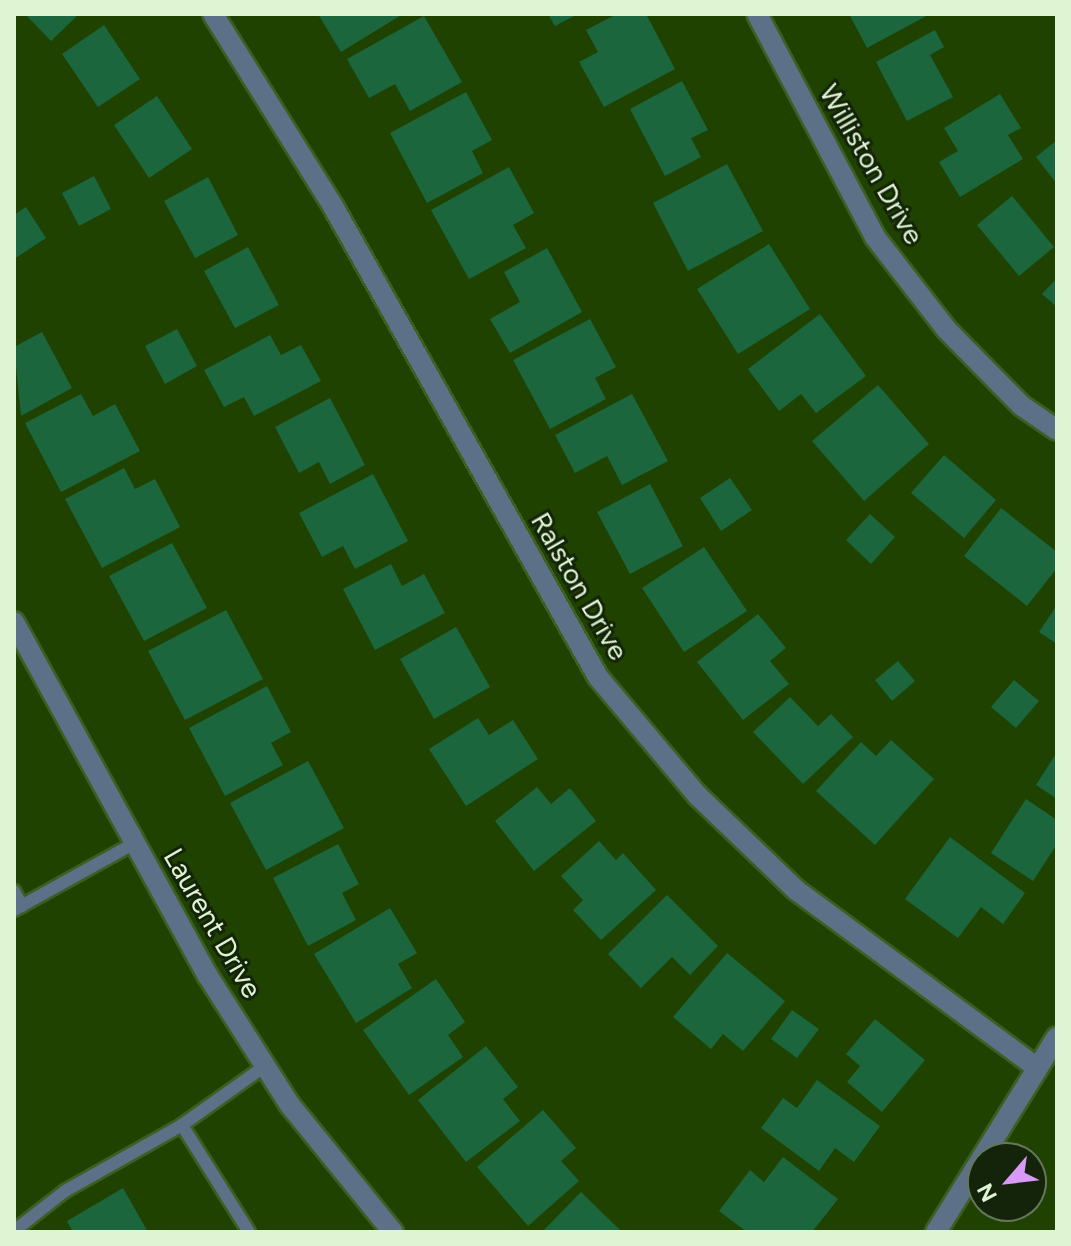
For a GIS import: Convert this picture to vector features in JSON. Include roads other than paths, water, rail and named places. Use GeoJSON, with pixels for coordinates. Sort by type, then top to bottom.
{"type":"FeatureCollection","features":[{"type":"Feature","properties":{"kind":"street","name":"Ralston Drive"},"geometry":{"type":"LineString","coordinates":[[213,14],[334,208],[598,677],[698,796],[796,890],[1037,1068]]}},
{"type":"Feature","properties":{"kind":"street","name":"Williston Drive"},"geometry":{"type":"LineString","coordinates":[[757,14],[875,237],[946,329],[1022,406],[1057,430]]}},
{"type":"Feature","properties":{"kind":"street","name":"Laurent Drive"},"geometry":{"type":"LineString","coordinates":[[14,622],[135,843],[265,1066],[393,1232]]}},
{"type":"Feature","properties":{"kind":"street"},"geometry":{"type":"LineString","coordinates":[[936,1232],[1057,1037]]}},
{"type":"Feature","properties":{"kind":"lane"},"geometry":{"type":"LineString","coordinates":[[14,891],[18,908],[135,843]]}},
{"type":"Feature","properties":{"kind":"lane"},"geometry":{"type":"LineString","coordinates":[[14,1231],[65,1191],[182,1125],[265,1066]]}},
{"type":"Feature","properties":{"kind":"lane"},"geometry":{"type":"LineString","coordinates":[[182,1125],[249,1232]]}}]}
